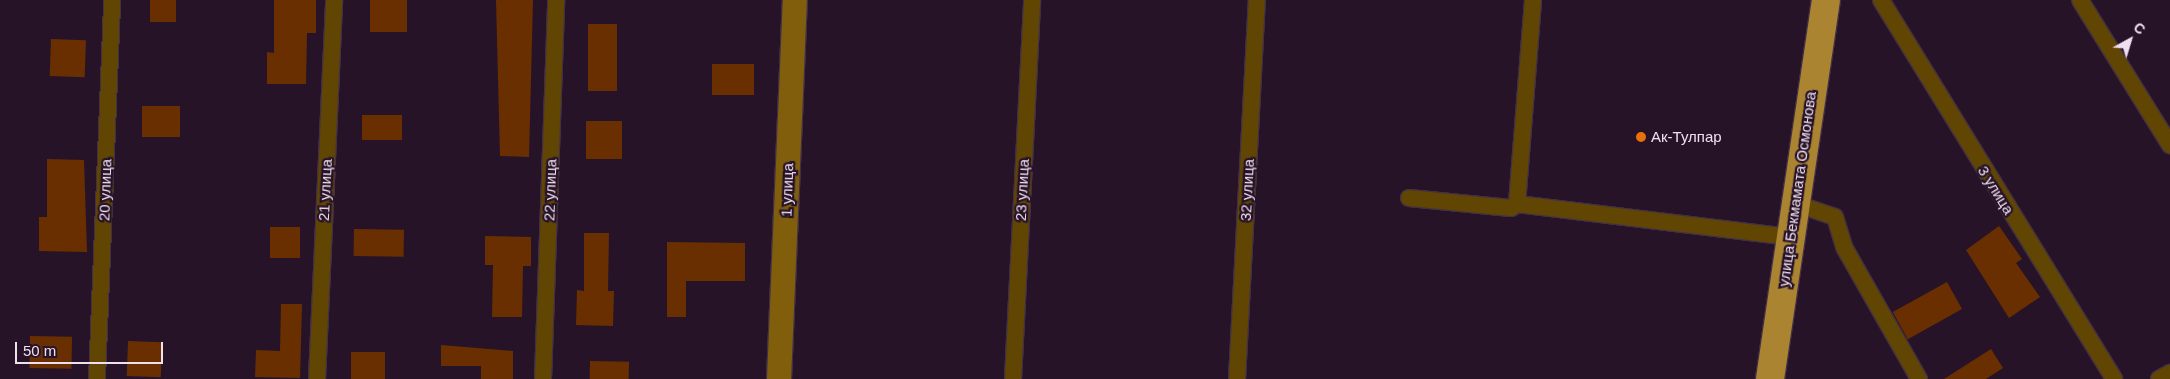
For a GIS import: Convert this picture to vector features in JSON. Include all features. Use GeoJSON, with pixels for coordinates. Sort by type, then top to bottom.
{"type":"FeatureCollection","features":[{"type":"Feature","properties":{"kind":"highway","name":"улица Бекмамата Осмонова"},"geometry":{"type":"LineString","coordinates":[[1770,379],[1794,203],[1826,0]]}},
{"type":"Feature","properties":{"kind":"street","name":"20 улица"},"geometry":{"type":"LineString","coordinates":[[97,379],[112,0]]}},
{"type":"Feature","properties":{"kind":"street","name":"21 улица"},"geometry":{"type":"LineString","coordinates":[[317,379],[334,0]]}},
{"type":"Feature","properties":{"kind":"street","name":"22 улица"},"geometry":{"type":"LineString","coordinates":[[543,379],[556,0]]}},
{"type":"Feature","properties":{"kind":"street","name":"1 улица"},"geometry":{"type":"LineString","coordinates":[[779,379],[795,0]]}},
{"type":"Feature","properties":{"kind":"street","name":"23 улица"},"geometry":{"type":"LineString","coordinates":[[1012,379],[1032,0]]}},
{"type":"Feature","properties":{"kind":"street","name":"32 улица"},"geometry":{"type":"LineString","coordinates":[[1237,379],[1257,0]]}},
{"type":"Feature","properties":{"kind":"street"},"geometry":{"type":"LineString","coordinates":[[1409,198],[1512,208],[1516,204],[1533,0]]}},
{"type":"Feature","properties":{"kind":"street","name":"3 улица"},"geometry":{"type":"LineString","coordinates":[[1881,0],[2114,379]]}},
{"type":"Feature","properties":{"kind":"street"},"geometry":{"type":"LineString","coordinates":[[2080,0],[2170,145]]}},
{"type":"Feature","properties":{"kind":"street"},"geometry":{"type":"LineString","coordinates":[[1794,203],[1835,217],[1844,248],[1919,379]]}},
{"type":"Feature","properties":{"kind":"street"},"geometry":{"type":"LineString","coordinates":[[1516,204],[1789,237]]}},
{"type":"Feature","properties":{"kind":"street"},"geometry":{"type":"LineString","coordinates":[[2158,379],[2170,373]]}},
{"type":"Feature","properties":{"kind":"building"},"geometry":{"type":"Polygon","coordinates":[[[150,0],[176,0],[176,22],[150,22],[150,0]]]}},
{"type":"Feature","properties":{"kind":"building"},"geometry":{"type":"Polygon","coordinates":[[[274,0],[316,0],[316,33],[307,33],[306,84],[267,84],[267,52],[274,53],[274,0]]]}},
{"type":"Feature","properties":{"kind":"building"},"geometry":{"type":"Polygon","coordinates":[[[370,0],[407,0],[407,32],[370,32],[370,0]]]}},
{"type":"Feature","properties":{"kind":"building"},"geometry":{"type":"Polygon","coordinates":[[[496,0],[533,0],[529,157],[500,156],[496,0]]]}},
{"type":"Feature","properties":{"kind":"building"},"geometry":{"type":"Polygon","coordinates":[[[588,24],[617,24],[617,91],[588,91],[588,24]]]}},
{"type":"Feature","properties":{"kind":"building"},"geometry":{"type":"Polygon","coordinates":[[[51,39],[86,40],[85,77],[50,76],[51,39]]]}},
{"type":"Feature","properties":{"kind":"building"},"geometry":{"type":"Polygon","coordinates":[[[712,64],[754,64],[754,95],[712,95],[712,64]]]}},
{"type":"Feature","properties":{"kind":"building"},"geometry":{"type":"Polygon","coordinates":[[[142,106],[180,106],[180,137],[142,137],[142,106]]]}},
{"type":"Feature","properties":{"kind":"building"},"geometry":{"type":"Polygon","coordinates":[[[362,115],[402,115],[402,140],[362,140],[362,115]]]}},
{"type":"Feature","properties":{"kind":"building"},"geometry":{"type":"Polygon","coordinates":[[[586,121],[622,121],[622,159],[586,159],[586,121]]]}},
{"type":"Feature","properties":{"kind":"building"},"geometry":{"type":"Polygon","coordinates":[[[47,159],[84,160],[87,252],[39,251],[39,217],[47,217],[47,159]]]}},
{"type":"Feature","properties":{"kind":"building"},"geometry":{"type":"Polygon","coordinates":[[[1999,226],[2022,259],[2016,263],[2040,297],[2009,318],[1966,250],[1999,226]]]}},
{"type":"Feature","properties":{"kind":"building"},"geometry":{"type":"Polygon","coordinates":[[[270,227],[300,227],[300,258],[270,258],[270,227]]]}},
{"type":"Feature","properties":{"kind":"building"},"geometry":{"type":"Polygon","coordinates":[[[354,229],[404,230],[404,257],[354,256],[354,229]]]}},
{"type":"Feature","properties":{"kind":"building"},"geometry":{"type":"Polygon","coordinates":[[[584,233],[609,233],[608,291],[614,291],[613,326],[576,325],[577,290],[584,291],[584,233]]]}},
{"type":"Feature","properties":{"kind":"building"},"geometry":{"type":"Polygon","coordinates":[[[485,236],[531,237],[531,266],[523,266],[522,317],[492,317],[493,265],[485,265],[485,236]]]}},
{"type":"Feature","properties":{"kind":"building"},"geometry":{"type":"Polygon","coordinates":[[[667,242],[745,243],[745,281],[686,281],[686,317],[667,317],[667,242]]]}},
{"type":"Feature","properties":{"kind":"building"},"geometry":{"type":"Polygon","coordinates":[[[1947,282],[1962,309],[1908,339],[1893,312],[1947,282]]]}},
{"type":"Feature","properties":{"kind":"building"},"geometry":{"type":"Polygon","coordinates":[[[281,304],[302,304],[300,378],[255,377],[256,350],[280,351],[281,304]]]}},
{"type":"Feature","properties":{"kind":"building"},"geometry":{"type":"Polygon","coordinates":[[[30,336],[72,337],[71,369],[29,368],[30,336]]]}},
{"type":"Feature","properties":{"kind":"building"},"geometry":{"type":"Polygon","coordinates":[[[128,341],[162,342],[161,377],[127,376],[128,341]]]}},
{"type":"Feature","properties":{"kind":"building"},"geometry":{"type":"Polygon","coordinates":[[[441,345],[513,351],[513,379],[481,379],[481,366],[441,366],[441,345]]]}},
{"type":"Feature","properties":{"kind":"building"},"geometry":{"type":"Polygon","coordinates":[[[1991,349],[2003,368],[1986,379],[1944,379],[1991,349]]]}},
{"type":"Feature","properties":{"kind":"building"},"geometry":{"type":"Polygon","coordinates":[[[351,352],[385,352],[385,379],[351,379],[351,352]]]}},
{"type":"Feature","properties":{"kind":"building"},"geometry":{"type":"Polygon","coordinates":[[[590,361],[629,362],[629,379],[590,379],[590,361]]]}},
{"type":"Feature","properties":{"kind":"place","name":"Ак-Тулпар"},"geometry":{"type":"Point","coordinates":[1641,137]}}]}
